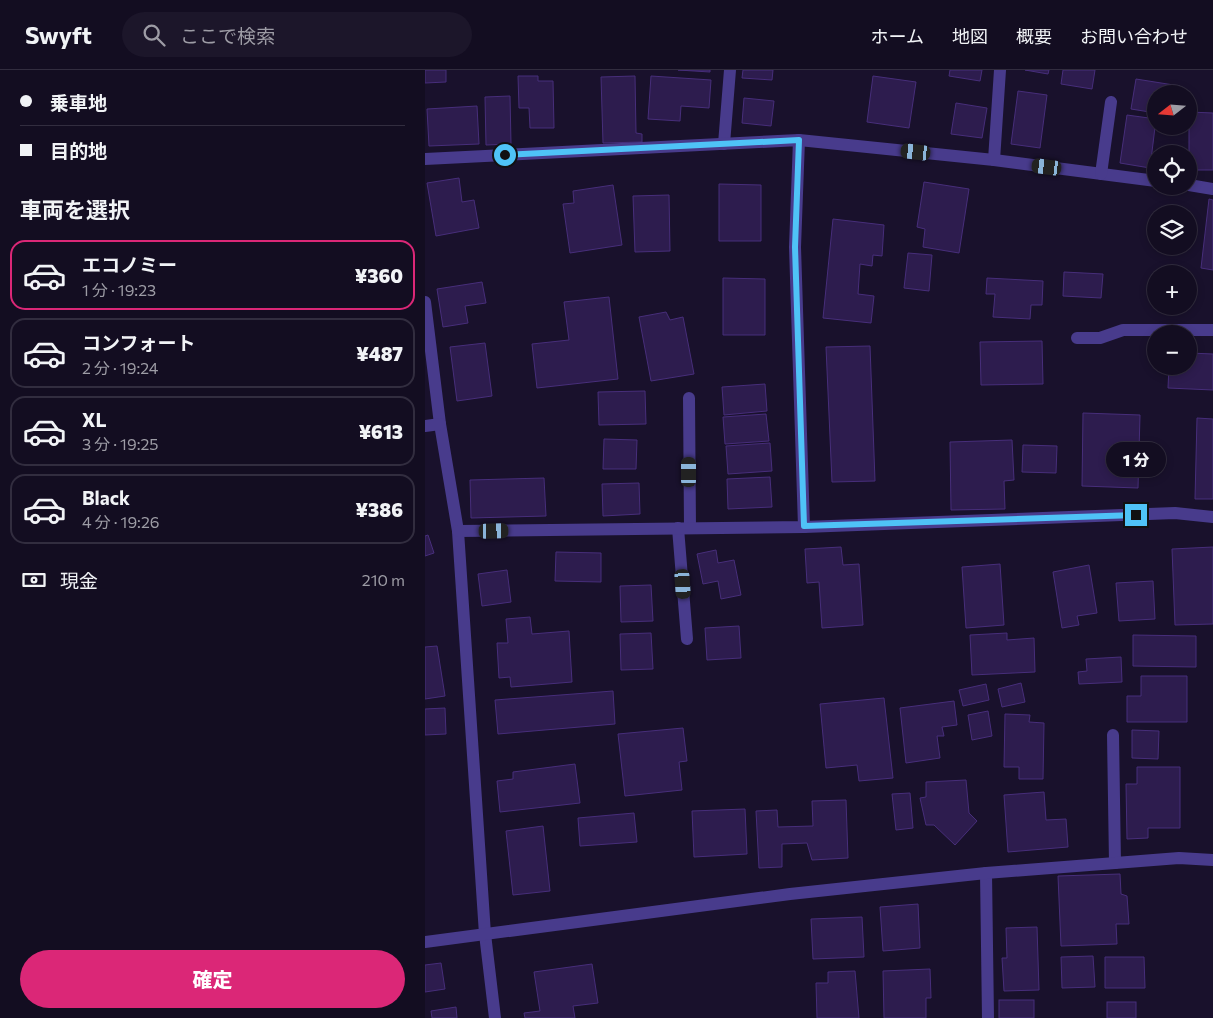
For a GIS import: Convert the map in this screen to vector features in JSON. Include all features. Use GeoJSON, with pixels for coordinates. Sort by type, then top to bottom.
{"type":"FeatureCollection","features":[{"type":"Feature","properties":{"kind":"street"},"geometry":{"type":"LineString","coordinates":[[724,144],[730,70]]}},
{"type":"Feature","properties":{"kind":"street"},"geometry":{"type":"LineString","coordinates":[[993,160],[1000,70]]}},
{"type":"Feature","properties":{"kind":"street"},"geometry":{"type":"LineString","coordinates":[[1101,174],[1111,102]]}},
{"type":"Feature","properties":{"kind":"street"},"geometry":{"type":"LineString","coordinates":[[799,140],[795,247],[804,526]]}},
{"type":"Feature","properties":{"kind":"street"},"geometry":{"type":"LineString","coordinates":[[425,159],[799,140],[993,160],[1147,180]]}},
{"type":"Feature","properties":{"kind":"street"},"geometry":{"type":"LineString","coordinates":[[1197,186],[1213,189]]}},
{"type":"Feature","properties":{"kind":"street"},"geometry":{"type":"LineString","coordinates":[[425,302],[439,424],[458,531],[485,934],[495,1018]]}},
{"type":"Feature","properties":{"kind":"street"},"geometry":{"type":"LineString","coordinates":[[1077,338],[1100,338],[1123,330],[1213,330]]}},
{"type":"Feature","properties":{"kind":"street"},"geometry":{"type":"LineString","coordinates":[[687,639],[684,528],[689,398]]}},
{"type":"Feature","properties":{"kind":"street"},"geometry":{"type":"LineString","coordinates":[[425,426],[439,424]]}},
{"type":"Feature","properties":{"kind":"street"},"geometry":{"type":"LineString","coordinates":[[458,531],[804,526],[1175,514],[1213,517]]}},
{"type":"Feature","properties":{"kind":"street"},"geometry":{"type":"LineString","coordinates":[[1113,735],[1115,862]]}},
{"type":"Feature","properties":{"kind":"street"},"geometry":{"type":"LineString","coordinates":[[425,942],[790,894],[986,873],[1179,858],[1213,860]]}},
{"type":"Feature","properties":{"kind":"street"},"geometry":{"type":"LineString","coordinates":[[986,873],[988,1018]]}},
{"type":"Feature","properties":{"kind":"building"},"geometry":{"type":"Polygon","coordinates":[[[425,70],[446,70],[446,82],[425,83],[425,70]]]}},
{"type":"Feature","properties":{"kind":"building"},"geometry":{"type":"Polygon","coordinates":[[[678,70],[710,70],[710,72],[678,70]]]}},
{"type":"Feature","properties":{"kind":"building"},"geometry":{"type":"Polygon","coordinates":[[[743,70],[773,70],[772,80],[742,78],[743,70]]]}},
{"type":"Feature","properties":{"kind":"building"},"geometry":{"type":"Polygon","coordinates":[[[950,70],[982,70],[980,81],[949,76],[950,70]]]}},
{"type":"Feature","properties":{"kind":"building"},"geometry":{"type":"Polygon","coordinates":[[[1025,70],[1049,70],[1048,74],[1025,70]]]}},
{"type":"Feature","properties":{"kind":"building"},"geometry":{"type":"Polygon","coordinates":[[[1063,70],[1095,70],[1092,89],[1061,84],[1063,70]]]}},
{"type":"Feature","properties":{"kind":"building"},"geometry":{"type":"Polygon","coordinates":[[[518,76],[538,76],[538,81],[553,81],[554,128],[530,128],[529,108],[519,108],[518,76]]]}},
{"type":"Feature","properties":{"kind":"building"},"geometry":{"type":"Polygon","coordinates":[[[635,76],[636,133],[642,134],[642,142],[603,143],[601,77],[635,76]]]}},
{"type":"Feature","properties":{"kind":"building"},"geometry":{"type":"Polygon","coordinates":[[[651,76],[711,80],[709,108],[681,106],[680,121],[648,119],[651,76]]]}},
{"type":"Feature","properties":{"kind":"building"},"geometry":{"type":"Polygon","coordinates":[[[873,76],[916,82],[909,128],[867,122],[873,76]]]}},
{"type":"Feature","properties":{"kind":"building"},"geometry":{"type":"Polygon","coordinates":[[[1136,79],[1174,85],[1147,85],[1147,112],[1131,109],[1136,79]]]}},
{"type":"Feature","properties":{"kind":"building"},"geometry":{"type":"Polygon","coordinates":[[[1018,91],[1047,95],[1040,148],[1011,144],[1018,91]]]}},
{"type":"Feature","properties":{"kind":"building"},"geometry":{"type":"Polygon","coordinates":[[[510,96],[511,144],[486,145],[485,97],[510,96]]]}},
{"type":"Feature","properties":{"kind":"building"},"geometry":{"type":"Polygon","coordinates":[[[744,98],[774,101],[771,126],[742,123],[744,98]]]}},
{"type":"Feature","properties":{"kind":"building"},"geometry":{"type":"Polygon","coordinates":[[[956,103],[987,108],[982,138],[951,134],[956,103]]]}},
{"type":"Feature","properties":{"kind":"building"},"geometry":{"type":"Polygon","coordinates":[[[477,106],[479,144],[429,146],[427,109],[477,106]]]}},
{"type":"Feature","properties":{"kind":"building"},"geometry":{"type":"Polygon","coordinates":[[[1197,112],[1213,113],[1213,170],[1197,170],[1197,145],[1189,145],[1189,135],[1197,135],[1197,112]]]}},
{"type":"Feature","properties":{"kind":"building"},"geometry":{"type":"Polygon","coordinates":[[[1127,115],[1147,118],[1147,135],[1154,135],[1153,145],[1147,145],[1147,168],[1120,163],[1127,115]]]}},
{"type":"Feature","properties":{"kind":"building"},"geometry":{"type":"Polygon","coordinates":[[[459,178],[462,202],[474,200],[479,228],[436,236],[427,183],[459,178]]]}},
{"type":"Feature","properties":{"kind":"building"},"geometry":{"type":"Polygon","coordinates":[[[924,182],[969,189],[959,253],[923,247],[925,229],[917,227],[924,182]]]}},
{"type":"Feature","properties":{"kind":"building"},"geometry":{"type":"Polygon","coordinates":[[[719,184],[761,185],[761,241],[719,241],[719,184]]]}},
{"type":"Feature","properties":{"kind":"building"},"geometry":{"type":"Polygon","coordinates":[[[613,185],[622,245],[570,253],[563,204],[574,203],[573,191],[613,185]]]}},
{"type":"Feature","properties":{"kind":"building"},"geometry":{"type":"Polygon","coordinates":[[[669,195],[670,251],[635,252],[633,196],[669,195]]]}},
{"type":"Feature","properties":{"kind":"building"},"geometry":{"type":"Polygon","coordinates":[[[1209,199],[1213,200],[1213,270],[1201,268],[1209,199]]]}},
{"type":"Feature","properties":{"kind":"building"},"geometry":{"type":"Polygon","coordinates":[[[833,219],[884,225],[882,256],[873,255],[872,266],[860,264],[858,294],[874,296],[871,323],[823,318],[833,219]]]}},
{"type":"Feature","properties":{"kind":"building"},"geometry":{"type":"Polygon","coordinates":[[[908,253],[932,255],[929,291],[904,288],[908,253]]]}},
{"type":"Feature","properties":{"kind":"building"},"geometry":{"type":"Polygon","coordinates":[[[1064,272],[1103,274],[1101,298],[1063,296],[1064,272]]]}},
{"type":"Feature","properties":{"kind":"building"},"geometry":{"type":"Polygon","coordinates":[[[723,278],[765,279],[765,335],[723,335],[723,278]]]}},
{"type":"Feature","properties":{"kind":"building"},"geometry":{"type":"Polygon","coordinates":[[[987,278],[1043,281],[1042,305],[1031,305],[1030,319],[993,317],[995,294],[986,294],[987,278]]]}},
{"type":"Feature","properties":{"kind":"building"},"geometry":{"type":"Polygon","coordinates":[[[482,282],[486,303],[465,306],[468,323],[443,327],[437,289],[482,282]]]}},
{"type":"Feature","properties":{"kind":"building"},"geometry":{"type":"Polygon","coordinates":[[[609,297],[618,379],[537,388],[532,344],[569,340],[564,302],[609,297]]]}},
{"type":"Feature","properties":{"kind":"building"},"geometry":{"type":"Polygon","coordinates":[[[666,312],[670,320],[683,317],[694,374],[651,381],[639,317],[666,312]]]}},
{"type":"Feature","properties":{"kind":"building"},"geometry":{"type":"Polygon","coordinates":[[[1042,341],[1043,384],[981,385],[980,342],[1042,341]]]}},
{"type":"Feature","properties":{"kind":"building"},"geometry":{"type":"Polygon","coordinates":[[[485,343],[492,396],[457,401],[450,347],[485,343]]]}},
{"type":"Feature","properties":{"kind":"building"},"geometry":{"type":"Polygon","coordinates":[[[870,346],[875,481],[832,482],[826,347],[870,346]]]}},
{"type":"Feature","properties":{"kind":"building"},"geometry":{"type":"Polygon","coordinates":[[[1197,353],[1213,354],[1213,390],[1168,388],[1169,375],[1197,375],[1197,353]]]}},
{"type":"Feature","properties":{"kind":"building"},"geometry":{"type":"Polygon","coordinates":[[[765,384],[767,411],[724,415],[722,387],[765,384]]]}},
{"type":"Feature","properties":{"kind":"building"},"geometry":{"type":"Polygon","coordinates":[[[645,391],[646,424],[599,425],[598,392],[645,391]]]}},
{"type":"Feature","properties":{"kind":"building"},"geometry":{"type":"Polygon","coordinates":[[[1083,413],[1140,415],[1138,488],[1082,486],[1083,413]]]}},
{"type":"Feature","properties":{"kind":"building"},"geometry":{"type":"Polygon","coordinates":[[[766,414],[769,441],[725,444],[723,417],[766,414]]]}},
{"type":"Feature","properties":{"kind":"building"},"geometry":{"type":"Polygon","coordinates":[[[1197,418],[1213,419],[1213,499],[1195,499],[1197,418]]]}},
{"type":"Feature","properties":{"kind":"building"},"geometry":{"type":"Polygon","coordinates":[[[604,439],[637,440],[636,469],[603,469],[604,439]]]}},
{"type":"Feature","properties":{"kind":"building"},"geometry":{"type":"Polygon","coordinates":[[[1012,440],[1014,480],[1004,481],[1005,509],[951,510],[950,442],[1012,440]]]}},
{"type":"Feature","properties":{"kind":"building"},"geometry":{"type":"Polygon","coordinates":[[[770,443],[772,471],[728,474],[726,446],[770,443]]]}},
{"type":"Feature","properties":{"kind":"building"},"geometry":{"type":"Polygon","coordinates":[[[1023,445],[1057,446],[1056,473],[1022,472],[1023,445]]]}},
{"type":"Feature","properties":{"kind":"building"},"geometry":{"type":"Polygon","coordinates":[[[770,477],[772,507],[728,509],[727,479],[770,477]]]}},
{"type":"Feature","properties":{"kind":"building"},"geometry":{"type":"Polygon","coordinates":[[[544,478],[546,516],[471,518],[470,480],[544,478]]]}},
{"type":"Feature","properties":{"kind":"building"},"geometry":{"type":"Polygon","coordinates":[[[639,483],[640,514],[603,516],[602,484],[639,483]]]}},
{"type":"Feature","properties":{"kind":"building"},"geometry":{"type":"Polygon","coordinates":[[[428,535],[434,553],[425,556],[425,536],[428,535]]]}},
{"type":"Feature","properties":{"kind":"building"},"geometry":{"type":"Polygon","coordinates":[[[841,547],[843,565],[859,564],[863,625],[822,628],[819,582],[807,583],[805,549],[841,547]]]}},
{"type":"Feature","properties":{"kind":"building"},"geometry":{"type":"Polygon","coordinates":[[[1213,547],[1213,624],[1175,625],[1172,549],[1213,547]]]}},
{"type":"Feature","properties":{"kind":"building"},"geometry":{"type":"Polygon","coordinates":[[[716,550],[718,563],[734,560],[741,595],[721,599],[718,581],[703,584],[697,554],[716,550]]]}},
{"type":"Feature","properties":{"kind":"building"},"geometry":{"type":"Polygon","coordinates":[[[556,552],[601,553],[601,582],[555,581],[556,552]]]}},
{"type":"Feature","properties":{"kind":"building"},"geometry":{"type":"Polygon","coordinates":[[[1000,564],[1004,625],[966,628],[962,567],[1000,564]]]}},
{"type":"Feature","properties":{"kind":"building"},"geometry":{"type":"Polygon","coordinates":[[[1089,565],[1097,613],[1077,616],[1079,625],[1062,628],[1053,572],[1089,565]]]}},
{"type":"Feature","properties":{"kind":"building"},"geometry":{"type":"Polygon","coordinates":[[[507,570],[511,602],[482,606],[478,574],[507,570]]]}},
{"type":"Feature","properties":{"kind":"building"},"geometry":{"type":"Polygon","coordinates":[[[1153,581],[1155,619],[1119,621],[1116,583],[1153,581]]]}},
{"type":"Feature","properties":{"kind":"building"},"geometry":{"type":"Polygon","coordinates":[[[651,585],[653,621],[621,622],[620,586],[651,585]]]}},
{"type":"Feature","properties":{"kind":"building"},"geometry":{"type":"Polygon","coordinates":[[[530,617],[532,634],[569,631],[572,682],[511,687],[510,677],[499,678],[497,643],[508,643],[506,619],[530,617]]]}},
{"type":"Feature","properties":{"kind":"building"},"geometry":{"type":"Polygon","coordinates":[[[739,626],[741,658],[707,660],[705,628],[739,626]]]}},
{"type":"Feature","properties":{"kind":"building"},"geometry":{"type":"Polygon","coordinates":[[[651,633],[653,669],[621,670],[620,634],[651,633]]]}},
{"type":"Feature","properties":{"kind":"building"},"geometry":{"type":"Polygon","coordinates":[[[1007,633],[1007,640],[1034,638],[1035,672],[972,675],[970,635],[1007,633]]]}},
{"type":"Feature","properties":{"kind":"building"},"geometry":{"type":"Polygon","coordinates":[[[1133,635],[1196,636],[1196,667],[1133,666],[1133,635]]]}},
{"type":"Feature","properties":{"kind":"building"},"geometry":{"type":"Polygon","coordinates":[[[437,646],[445,696],[425,699],[425,647],[437,646]]]}},
{"type":"Feature","properties":{"kind":"building"},"geometry":{"type":"Polygon","coordinates":[[[1121,657],[1122,682],[1079,684],[1078,672],[1087,671],[1086,659],[1121,657]]]}},
{"type":"Feature","properties":{"kind":"building"},"geometry":{"type":"Polygon","coordinates":[[[1141,676],[1187,676],[1187,722],[1127,722],[1127,696],[1141,696],[1141,676]]]}},
{"type":"Feature","properties":{"kind":"building"},"geometry":{"type":"Polygon","coordinates":[[[1021,683],[1025,702],[1002,707],[998,689],[1021,683]]]}},
{"type":"Feature","properties":{"kind":"building"},"geometry":{"type":"Polygon","coordinates":[[[986,684],[989,700],[963,706],[959,690],[986,684]]]}},
{"type":"Feature","properties":{"kind":"building"},"geometry":{"type":"Polygon","coordinates":[[[613,691],[615,724],[498,734],[495,700],[613,691]]]}},
{"type":"Feature","properties":{"kind":"building"},"geometry":{"type":"Polygon","coordinates":[[[884,698],[893,778],[859,781],[857,765],[826,768],[820,704],[884,698]]]}},
{"type":"Feature","properties":{"kind":"building"},"geometry":{"type":"Polygon","coordinates":[[[954,701],[957,725],[942,727],[944,736],[937,736],[940,758],[906,763],[900,708],[954,701]]]}},
{"type":"Feature","properties":{"kind":"building"},"geometry":{"type":"Polygon","coordinates":[[[445,708],[446,734],[425,735],[425,709],[445,708]]]}},
{"type":"Feature","properties":{"kind":"building"},"geometry":{"type":"Polygon","coordinates":[[[988,711],[992,736],[972,740],[968,715],[988,711]]]}},
{"type":"Feature","properties":{"kind":"building"},"geometry":{"type":"Polygon","coordinates":[[[1005,714],[1030,715],[1029,722],[1044,723],[1043,779],[1019,779],[1019,767],[1004,767],[1005,714]]]}},
{"type":"Feature","properties":{"kind":"building"},"geometry":{"type":"Polygon","coordinates":[[[683,728],[687,761],[679,762],[682,790],[625,796],[618,734],[683,728]]]}},
{"type":"Feature","properties":{"kind":"building"},"geometry":{"type":"Polygon","coordinates":[[[1132,730],[1159,731],[1158,759],[1132,758],[1132,730]]]}},
{"type":"Feature","properties":{"kind":"building"},"geometry":{"type":"Polygon","coordinates":[[[575,764],[580,803],[500,812],[497,781],[513,779],[513,772],[575,764]]]}},
{"type":"Feature","properties":{"kind":"building"},"geometry":{"type":"Polygon","coordinates":[[[1137,767],[1180,767],[1180,828],[1148,828],[1148,838],[1127,839],[1126,784],[1137,784],[1137,767]]]}},
{"type":"Feature","properties":{"kind":"building"},"geometry":{"type":"Polygon","coordinates":[[[966,780],[969,813],[977,821],[955,845],[934,825],[926,825],[920,798],[926,797],[926,782],[966,780]]]}},
{"type":"Feature","properties":{"kind":"building"},"geometry":{"type":"Polygon","coordinates":[[[1044,792],[1046,820],[1066,819],[1068,847],[1008,852],[1004,795],[1044,792]]]}},
{"type":"Feature","properties":{"kind":"building"},"geometry":{"type":"Polygon","coordinates":[[[910,793],[913,828],[896,830],[892,794],[910,793]]]}},
{"type":"Feature","properties":{"kind":"building"},"geometry":{"type":"Polygon","coordinates":[[[846,800],[848,858],[812,860],[807,843],[782,844],[782,867],[759,868],[756,811],[777,810],[778,827],[813,826],[812,801],[846,800]]]}},
{"type":"Feature","properties":{"kind":"building"},"geometry":{"type":"Polygon","coordinates":[[[745,809],[747,854],[694,857],[692,811],[745,809]]]}},
{"type":"Feature","properties":{"kind":"building"},"geometry":{"type":"Polygon","coordinates":[[[634,813],[637,842],[580,846],[578,818],[634,813]]]}},
{"type":"Feature","properties":{"kind":"building"},"geometry":{"type":"Polygon","coordinates":[[[543,826],[550,891],[513,895],[506,831],[543,826]]]}},
{"type":"Feature","properties":{"kind":"building"},"geometry":{"type":"Polygon","coordinates":[[[1120,874],[1121,894],[1127,896],[1129,924],[1116,924],[1117,944],[1061,946],[1058,876],[1120,874]]]}},
{"type":"Feature","properties":{"kind":"building"},"geometry":{"type":"Polygon","coordinates":[[[918,904],[920,948],[883,951],[880,907],[918,904]]]}},
{"type":"Feature","properties":{"kind":"building"},"geometry":{"type":"Polygon","coordinates":[[[862,917],[864,957],[813,959],[811,919],[862,917]]]}},
{"type":"Feature","properties":{"kind":"building"},"geometry":{"type":"Polygon","coordinates":[[[1037,927],[1039,990],[1004,991],[1002,958],[1007,958],[1006,928],[1037,927]]]}},
{"type":"Feature","properties":{"kind":"building"},"geometry":{"type":"Polygon","coordinates":[[[1093,956],[1095,987],[1062,988],[1061,957],[1093,956]]]}},
{"type":"Feature","properties":{"kind":"building"},"geometry":{"type":"Polygon","coordinates":[[[1105,957],[1144,957],[1145,988],[1105,988],[1105,957]]]}},
{"type":"Feature","properties":{"kind":"building"},"geometry":{"type":"Polygon","coordinates":[[[441,963],[445,989],[425,992],[425,965],[441,963]]]}},
{"type":"Feature","properties":{"kind":"building"},"geometry":{"type":"Polygon","coordinates":[[[592,964],[598,1003],[573,1006],[575,1018],[525,1018],[524,1013],[540,1011],[534,972],[592,964]]]}},
{"type":"Feature","properties":{"kind":"building"},"geometry":{"type":"Polygon","coordinates":[[[930,969],[931,998],[926,998],[926,1018],[884,1018],[883,971],[930,969]]]}},
{"type":"Feature","properties":{"kind":"building"},"geometry":{"type":"Polygon","coordinates":[[[855,971],[859,1018],[817,1018],[816,983],[828,983],[828,972],[855,971]]]}},
{"type":"Feature","properties":{"kind":"building"},"geometry":{"type":"Polygon","coordinates":[[[999,1000],[1034,1000],[1034,1018],[999,1018],[999,1000]]]}},
{"type":"Feature","properties":{"kind":"building"},"geometry":{"type":"Polygon","coordinates":[[[1107,1002],[1136,1002],[1136,1018],[1107,1018],[1107,1002]]]}},
{"type":"Feature","properties":{"kind":"building"},"geometry":{"type":"Polygon","coordinates":[[[456,1007],[457,1018],[432,1018],[431,1011],[456,1007]]]}},
{"type":"Feature","properties":{"kind":"route"},"geometry":{"type":"LineString","coordinates":[[505,155],[799,140],[795,247],[804,526],[1136,515]]}}]}
